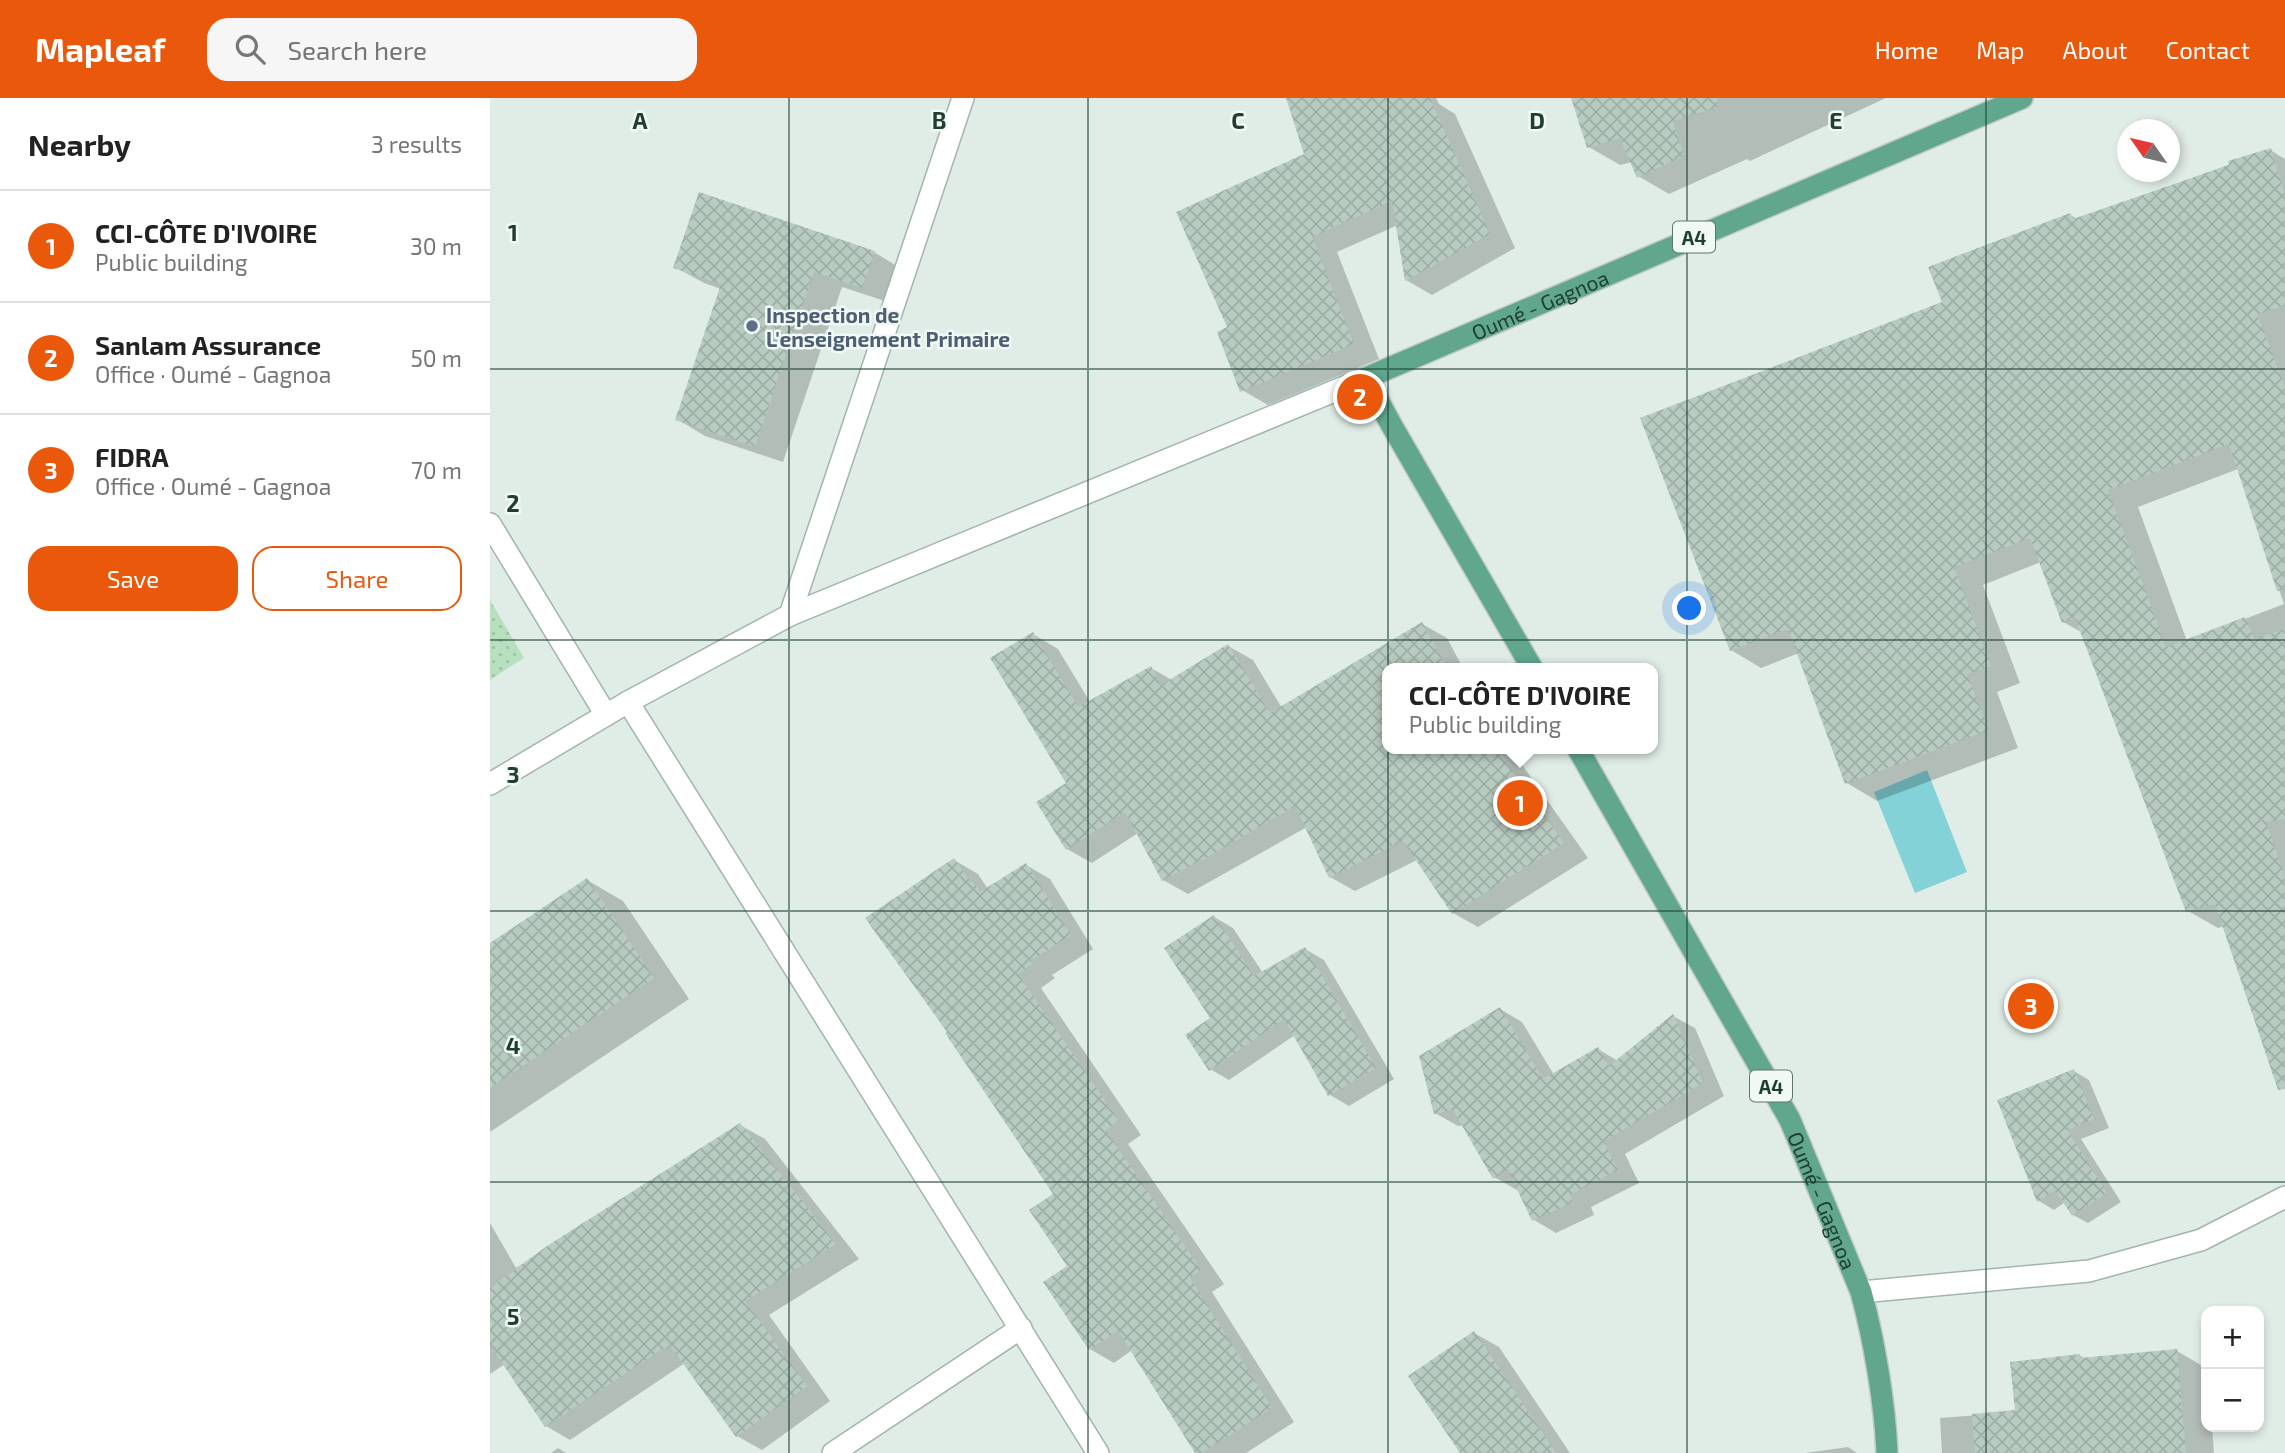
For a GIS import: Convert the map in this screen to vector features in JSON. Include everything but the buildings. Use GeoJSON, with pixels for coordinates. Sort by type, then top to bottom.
{"type":"FeatureCollection","features":[{"type":"Feature","properties":{"kind":"main road","name":"Oumé - Gagnoa"},"geometry":{"type":"LineString","coordinates":[[1366,378],[2022,98]]}},
{"type":"Feature","properties":{"kind":"main road"},"geometry":{"type":"LineString","coordinates":[[1366,378],[1528,663]]}},
{"type":"Feature","properties":{"kind":"main road","name":"Oumé - Gagnoa"},"geometry":{"type":"LineString","coordinates":[[1581,754],[1790,1120],[1861,1292],[1870,1327],[1887,1453]]}},
{"type":"Feature","properties":{"kind":"street"},"geometry":{"type":"LineString","coordinates":[[790,615],[963,98]]}},
{"type":"Feature","properties":{"kind":"street"},"geometry":{"type":"LineString","coordinates":[[490,784],[628,702],[790,615],[1366,378]]}},
{"type":"Feature","properties":{"kind":"street"},"geometry":{"type":"LineString","coordinates":[[490,524],[606,715]]}},
{"type":"Feature","properties":{"kind":"street"},"geometry":{"type":"LineString","coordinates":[[628,702],[1098,1453]]}},
{"type":"Feature","properties":{"kind":"street"},"geometry":{"type":"LineString","coordinates":[[1861,1292],[2089,1271],[2201,1240],[2285,1197]]}},
{"type":"Feature","properties":{"kind":"street"},"geometry":{"type":"LineString","coordinates":[[833,1453],[1021,1328]]}},
{"type":"Feature","properties":{"kind":"green space"},"geometry":{"type":"Polygon","coordinates":[[[490,600],[524,658],[490,680],[490,600]]]}},
{"type":"Feature","properties":{"kind":"water"},"geometry":{"type":"Polygon","coordinates":[[[1927,770],[1967,872],[1915,893],[1874,792],[1927,770]]]}},
{"type":"Feature","properties":{"kind":"place","name":"Inspection de L'enseignement Primaire"},"geometry":{"type":"Point","coordinates":[752,326]}},
{"type":"Feature","properties":{"kind":"place","name":"Sanlam Assurance"},"geometry":{"type":"Point","coordinates":[1360,397]}},
{"type":"Feature","properties":{"kind":"place","name":"CCI-CÔTE D'IVOIRE"},"geometry":{"type":"Point","coordinates":[1520,803]}},
{"type":"Feature","properties":{"kind":"place","name":"FIDRA"},"geometry":{"type":"Point","coordinates":[2031,1006]}}]}
